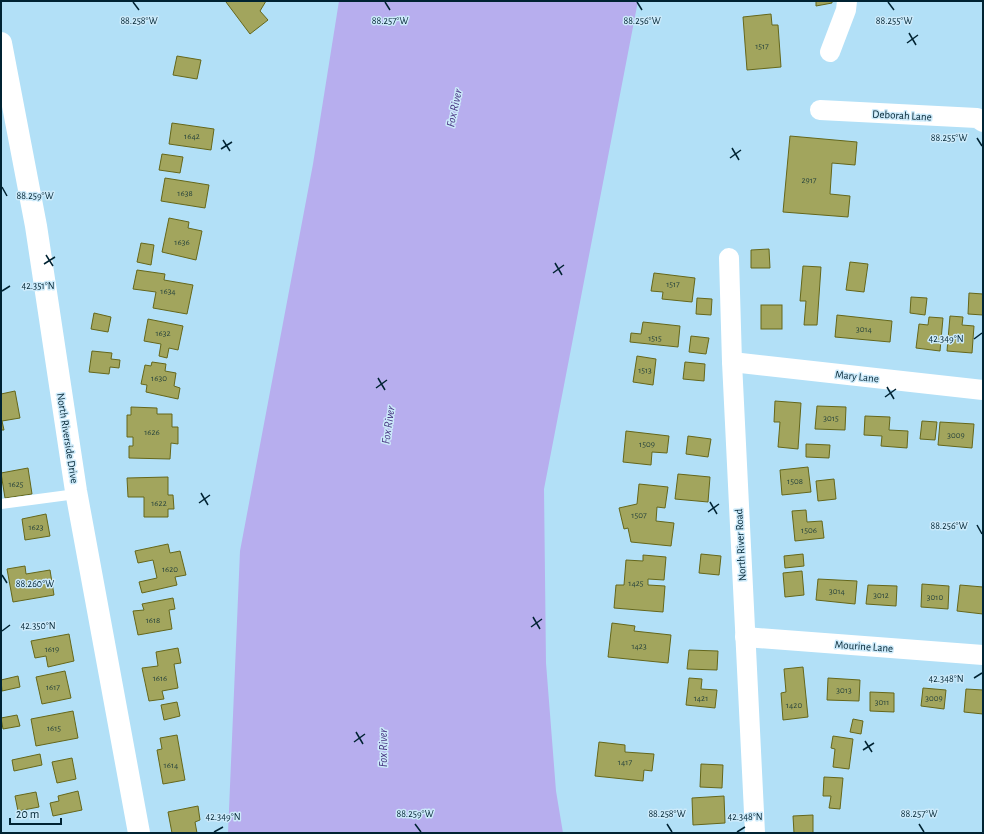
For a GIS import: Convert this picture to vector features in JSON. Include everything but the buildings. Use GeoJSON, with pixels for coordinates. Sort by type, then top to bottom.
{"type":"FeatureCollection","features":[{"type":"Feature","properties":{"kind":"street"},"geometry":{"type":"LineString","coordinates":[[830,52],[846,10],[846,1]]}},
{"type":"Feature","properties":{"kind":"street","name":"North Riverside Drive"},"geometry":{"type":"LineString","coordinates":[[1,43],[36,226],[76,494],[139,833]]}},
{"type":"Feature","properties":{"kind":"street","name":"Deborah Lane"},"geometry":{"type":"LineString","coordinates":[[820,110],[977,118],[983,122]]}},
{"type":"Feature","properties":{"kind":"street","name":"North River Road"},"geometry":{"type":"LineString","coordinates":[[729,258],[744,637],[755,833]]}},
{"type":"Feature","properties":{"kind":"street","name":"Mary Lane"},"geometry":{"type":"LineString","coordinates":[[732,362],[983,390]]}},
{"type":"Feature","properties":{"kind":"street","name":"Mourine Lane"},"geometry":{"type":"LineString","coordinates":[[744,637],[983,655]]}},
{"type":"Feature","properties":{"kind":"lane"},"geometry":{"type":"LineString","coordinates":[[1,504],[76,494]]}},
{"type":"Feature","properties":{"kind":"water","name":"Fox River"},"geometry":{"type":"Polygon","coordinates":[[[339,1],[638,1],[544,489],[546,663],[556,791],[563,833],[228,833],[240,551],[313,164],[339,1]]]}}]}
